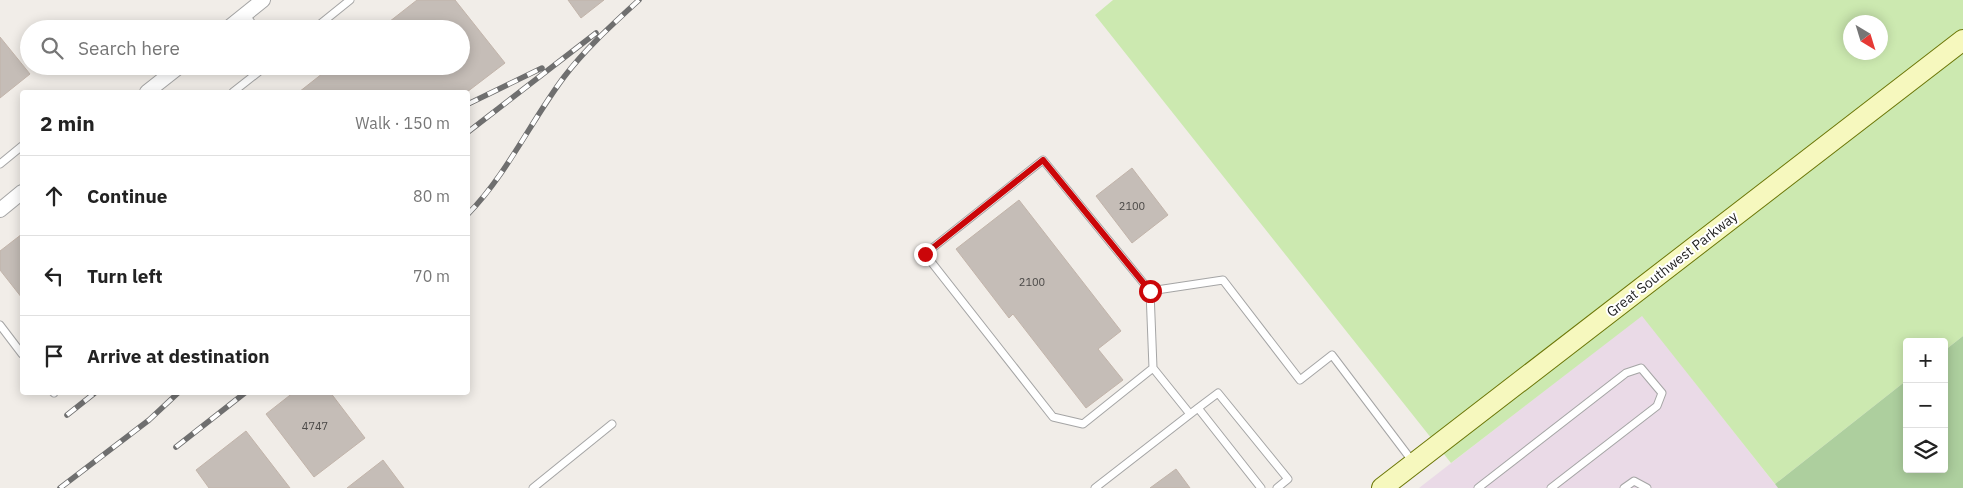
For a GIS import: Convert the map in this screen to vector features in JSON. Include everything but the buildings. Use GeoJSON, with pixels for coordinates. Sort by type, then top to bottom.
{"type":"FeatureCollection","features":[{"type":"Feature","properties":{"kind":"street"},"geometry":{"type":"LineString","coordinates":[[238,20],[263,0]]}},
{"type":"Feature","properties":{"kind":"street","name":"Great Southwest Parkway"},"geometry":{"type":"LineString","coordinates":[[1382,488],[1963,40]]}},
{"type":"Feature","properties":{"kind":"street"},"geometry":{"type":"LineString","coordinates":[[150,90],[169,75]]}},
{"type":"Feature","properties":{"kind":"street"},"geometry":{"type":"LineString","coordinates":[[0,210],[20,194]]}},
{"type":"Feature","properties":{"kind":"lane"},"geometry":{"type":"LineString","coordinates":[[325,20],[350,0]]}},
{"type":"Feature","properties":{"kind":"lane"},"geometry":{"type":"LineString","coordinates":[[245,14],[249,20]]}},
{"type":"Feature","properties":{"kind":"lane"},"geometry":{"type":"LineString","coordinates":[[236,90],[255,75]]}},
{"type":"Feature","properties":{"kind":"lane"},"geometry":{"type":"LineString","coordinates":[[0,164],[20,148]]}},
{"type":"Feature","properties":{"kind":"lane"},"geometry":{"type":"LineString","coordinates":[[1152,368],[1083,424],[1053,417],[925,254],[1043,160],[1150,291],[1152,368],[1190,414]]}},
{"type":"Feature","properties":{"kind":"lane"},"geometry":{"type":"LineString","coordinates":[[1150,291],[1223,280],[1300,380],[1332,356],[1414,463]]}},
{"type":"Feature","properties":{"kind":"lane"},"geometry":{"type":"LineString","coordinates":[[0,325],[20,351]]}},
{"type":"Feature","properties":{"kind":"lane"},"geometry":{"type":"LineString","coordinates":[[1478,488],[1626,373],[1641,368],[1662,393],[1657,406],[1551,488]]}},
{"type":"Feature","properties":{"kind":"lane"},"geometry":{"type":"LineString","coordinates":[[1095,488],[1218,392],[1288,479],[1276,488]]}},
{"type":"Feature","properties":{"kind":"lane"},"geometry":{"type":"LineString","coordinates":[[1198,408],[1261,488]]}},
{"type":"Feature","properties":{"kind":"lane"},"geometry":{"type":"LineString","coordinates":[[533,488],[612,424]]}},
{"type":"Feature","properties":{"kind":"lane"},"geometry":{"type":"LineString","coordinates":[[1624,488],[1634,481],[1647,488]]}},
{"type":"Feature","properties":{"kind":"shaded area"},"geometry":{"type":"Polygon","coordinates":[[[1642,315],[1778,488],[1419,488],[1642,315]]]}},
{"type":"Feature","properties":{"kind":"green space"},"geometry":{"type":"Polygon","coordinates":[[[1113,0],[1963,0],[1963,336],[1948,348],[1948,338],[1903,338],[1903,383],[1775,484],[1642,316],[1451,463],[1095,15],[1113,0]]]}},
{"type":"Feature","properties":{"kind":"green space"},"geometry":{"type":"Polygon","coordinates":[[[1963,336],[1963,488],[1778,488],[1775,484],[1903,383],[1903,473],[1948,473],[1948,348],[1963,336]]]}},
{"type":"Feature","properties":{"kind":"railway"},"geometry":{"type":"LineString","coordinates":[[470,212],[507,165],[572,66],[639,0]]}},
{"type":"Feature","properties":{"kind":"railway"},"geometry":{"type":"LineString","coordinates":[[470,130],[596,33]]}},
{"type":"Feature","properties":{"kind":"railway"},"geometry":{"type":"LineString","coordinates":[[470,103],[542,68]]}},
{"type":"Feature","properties":{"kind":"railway"},"geometry":{"type":"LineString","coordinates":[[67,415],[92,395]]}},
{"type":"Feature","properties":{"kind":"railway"},"geometry":{"type":"LineString","coordinates":[[60,488],[149,420],[176,395]]}},
{"type":"Feature","properties":{"kind":"railway"},"geometry":{"type":"LineString","coordinates":[[176,447],[242,395]]}},
{"type":"Feature","properties":{"kind":"route"},"geometry":{"type":"LineString","coordinates":[[925,254],[1043,160],[1150,291]]}}]}
